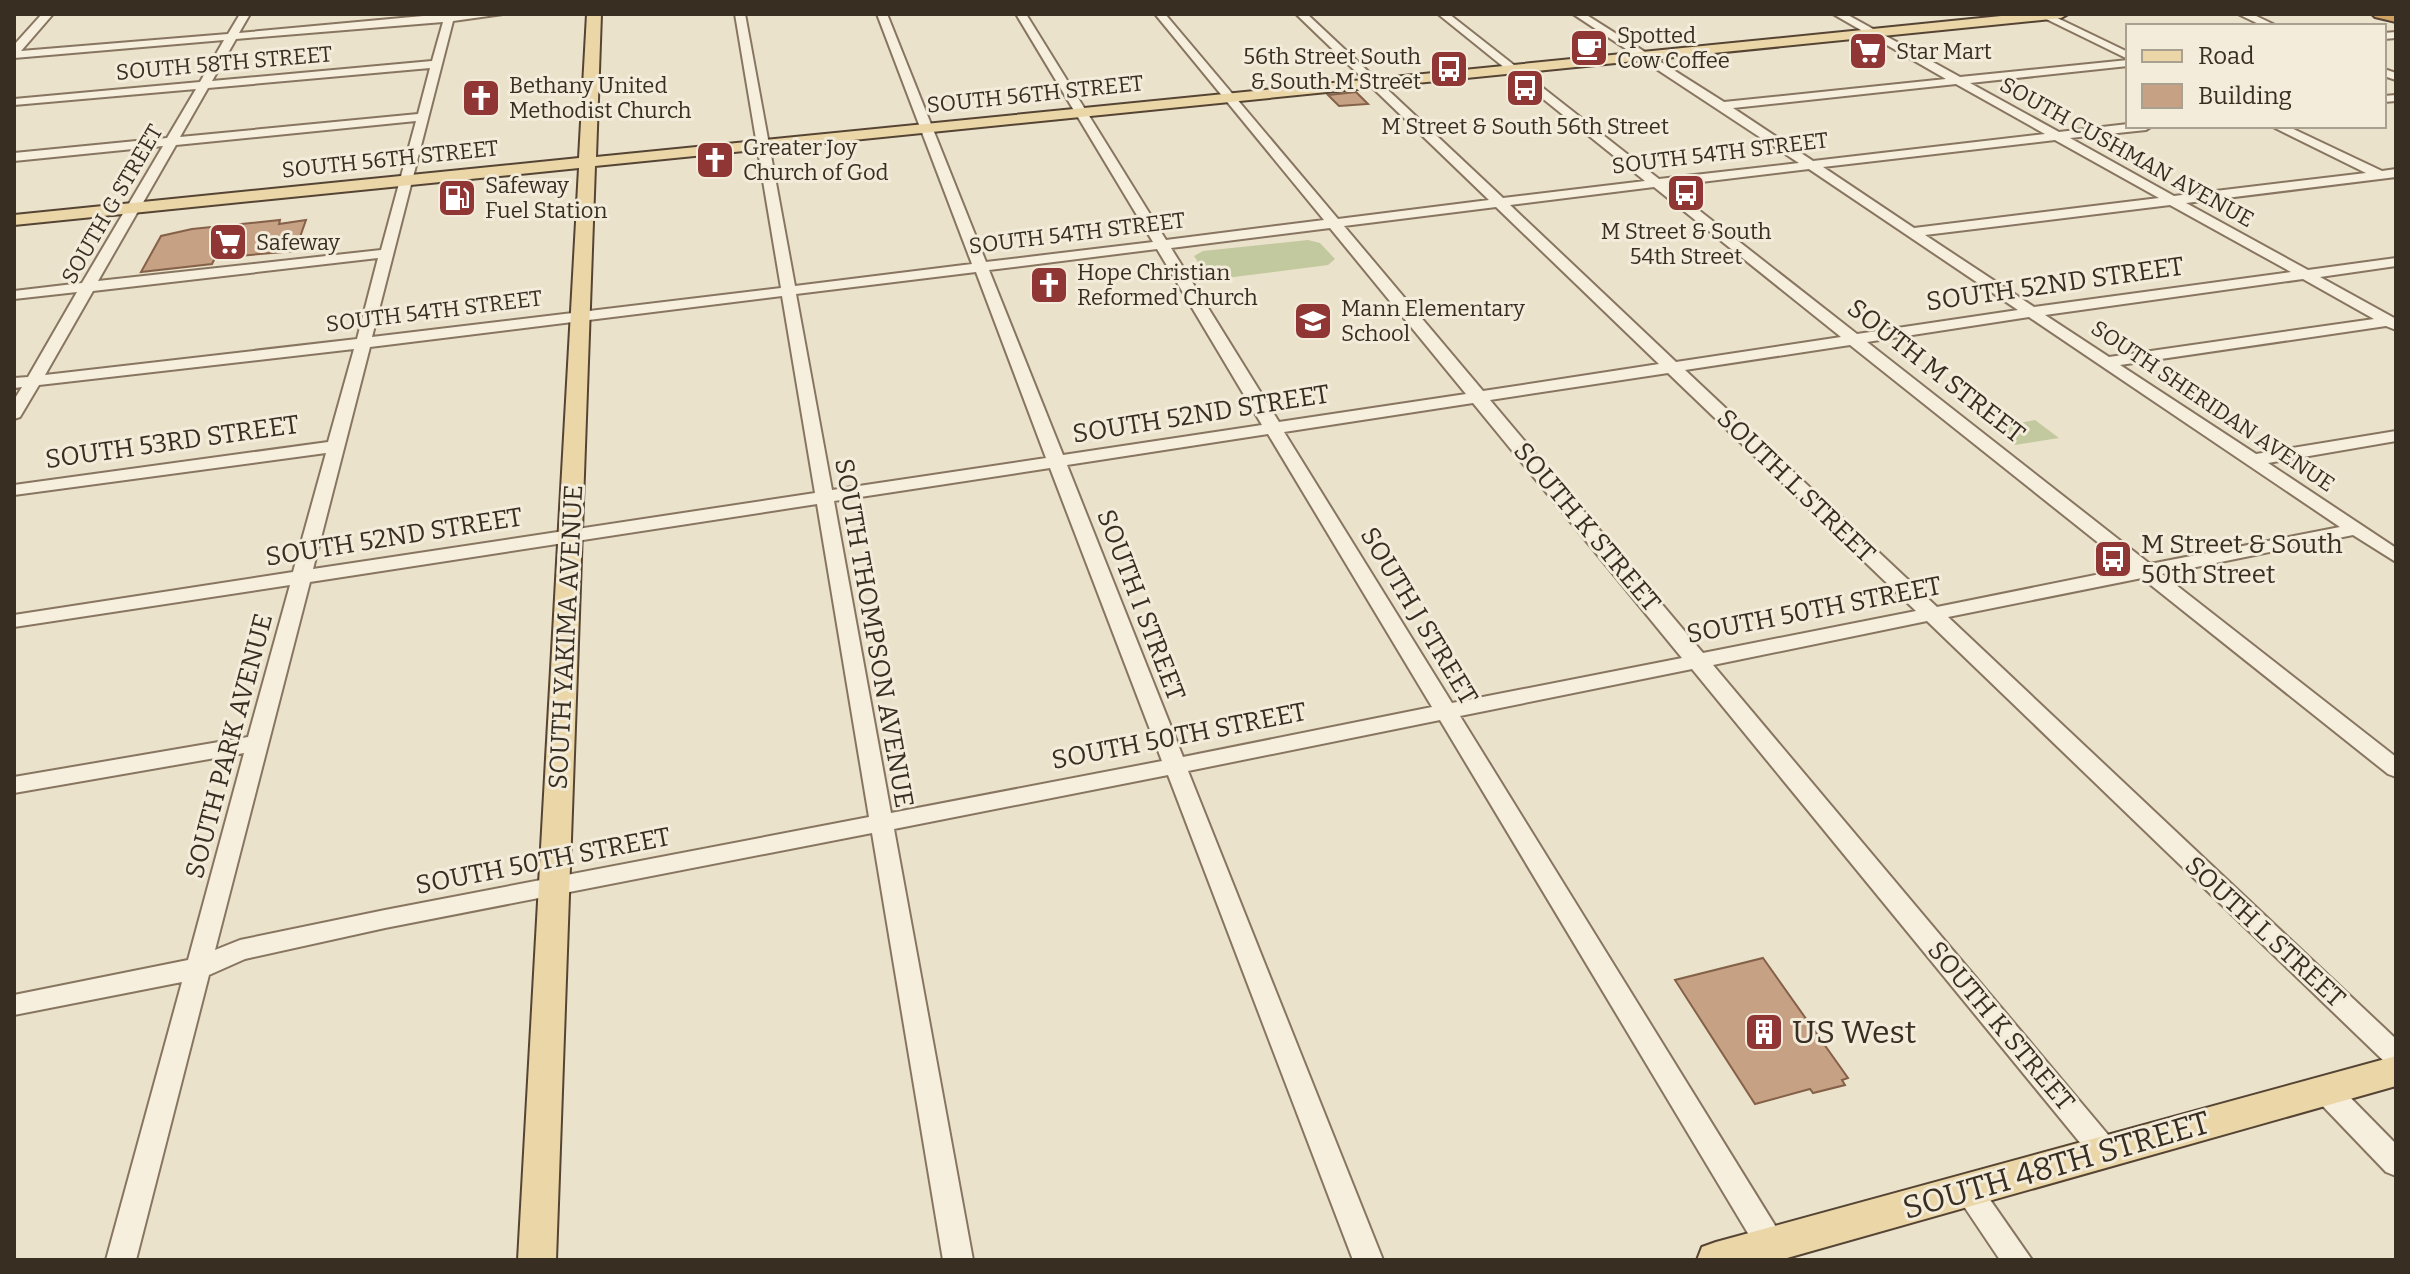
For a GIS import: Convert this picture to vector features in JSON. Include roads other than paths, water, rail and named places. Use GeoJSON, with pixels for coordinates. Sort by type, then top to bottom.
{"type":"FeatureCollection","features":[{"type":"Feature","properties":{"kind":"highway"},"geometry":{"type":"LineString","coordinates":[[2380,14],[2396,17]]}},
{"type":"Feature","properties":{"kind":"main road","name":"SOUTH YAKIMA AVENUE"},"geometry":{"type":"LineString","coordinates":[[537,1260],[594,14]]}},
{"type":"Feature","properties":{"kind":"main road","name":"SOUTH 56TH STREET"},"geometry":{"type":"LineString","coordinates":[[14,220],[1510,67],[2061,14]]}},
{"type":"Feature","properties":{"kind":"main road","name":"SOUTH 48TH STREET"},"geometry":{"type":"LineString","coordinates":[[1716,1260],[2396,1071]]}},
{"type":"Feature","properties":{"kind":"street"},"geometry":{"type":"LineString","coordinates":[[14,53],[48,14]]}},
{"type":"Feature","properties":{"kind":"street","name":"SOUTH G STREET"},"geometry":{"type":"LineString","coordinates":[[14,414],[245,14]]}},
{"type":"Feature","properties":{"kind":"street"},"geometry":{"type":"LineString","coordinates":[[14,53],[498,14]]}},
{"type":"Feature","properties":{"kind":"street","name":"SOUTH THOMPSON AVENUE"},"geometry":{"type":"LineString","coordinates":[[740,14],[958,1260]]}},
{"type":"Feature","properties":{"kind":"street","name":"SOUTH I STREET"},"geometry":{"type":"LineString","coordinates":[[882,14],[1368,1260]]}},
{"type":"Feature","properties":{"kind":"street","name":"SOUTH J STREET"},"geometry":{"type":"LineString","coordinates":[[1021,14],[1771,1245]]}},
{"type":"Feature","properties":{"kind":"street","name":"SOUTH K STREET"},"geometry":{"type":"LineString","coordinates":[[1160,14],[2105,1152]]}},
{"type":"Feature","properties":{"kind":"street","name":"SOUTH L STREET"},"geometry":{"type":"LineString","coordinates":[[1301,14],[2396,1056]]}},
{"type":"Feature","properties":{"kind":"street","name":"SOUTH M STREET"},"geometry":{"type":"LineString","coordinates":[[1443,14],[2396,769]]}},
{"type":"Feature","properties":{"kind":"street","name":"SOUTH SHERIDAN AVENUE"},"geometry":{"type":"LineString","coordinates":[[1578,14],[1724,105],[2396,556]]}},
{"type":"Feature","properties":{"kind":"street","name":"SOUTH CUSHMAN AVENUE"},"geometry":{"type":"LineString","coordinates":[[1838,14],[2392,323]]}},
{"type":"Feature","properties":{"kind":"street"},"geometry":{"type":"LineString","coordinates":[[2243,14],[2267,24]]}},
{"type":"Feature","properties":{"kind":"street"},"geometry":{"type":"LineString","coordinates":[[2043,15],[2126,55]]}},
{"type":"Feature","properties":{"kind":"street","name":"SOUTH PARK AVENUE"},"geometry":{"type":"LineString","coordinates":[[121,1260],[450,16]]}},
{"type":"Feature","properties":{"kind":"street"},"geometry":{"type":"LineString","coordinates":[[1724,105],[2126,63]]}},
{"type":"Feature","properties":{"kind":"street","name":"SOUTH 58TH STREET"},"geometry":{"type":"LineString","coordinates":[[14,102],[437,64]]}},
{"type":"Feature","properties":{"kind":"street"},"geometry":{"type":"LineString","coordinates":[[14,157],[422,117]]}},
{"type":"Feature","properties":{"kind":"street","name":"SOUTH 54TH STREET"},"geometry":{"type":"LineString","coordinates":[[14,383],[461,332],[1499,202],[2128,128]]}},
{"type":"Feature","properties":{"kind":"street"},"geometry":{"type":"LineString","coordinates":[[2281,128],[2396,182]]}},
{"type":"Feature","properties":{"kind":"street"},"geometry":{"type":"LineString","coordinates":[[1914,232],[2396,173]]}},
{"type":"Feature","properties":{"kind":"street"},"geometry":{"type":"LineString","coordinates":[[14,295],[388,253]]}},
{"type":"Feature","properties":{"kind":"street","name":"SOUTH 52ND STREET"},"geometry":{"type":"LineString","coordinates":[[14,621],[2033,312],[2396,262]]}},
{"type":"Feature","properties":{"kind":"street"},"geometry":{"type":"LineString","coordinates":[[2106,362],[2392,323]]}},
{"type":"Feature","properties":{"kind":"street"},"geometry":{"type":"LineString","coordinates":[[2253,460],[2396,436]]}},
{"type":"Feature","properties":{"kind":"street","name":"SOUTH 53RD STREET"},"geometry":{"type":"LineString","coordinates":[[14,490],[338,446]]}},
{"type":"Feature","properties":{"kind":"street","name":"SOUTH 50TH STREET"},"geometry":{"type":"LineString","coordinates":[[14,1005],[200,968],[240,950],[2356,529]]}},
{"type":"Feature","properties":{"kind":"street"},"geometry":{"type":"LineString","coordinates":[[14,785],[257,743]]}},
{"type":"Feature","properties":{"kind":"street"},"geometry":{"type":"LineString","coordinates":[[2326,1091],[2396,1163]]}},
{"type":"Feature","properties":{"kind":"street"},"geometry":{"type":"LineString","coordinates":[[1967,1190],[2017,1260]]}},
{"type":"Feature","properties":{"kind":"place","name":"Spotted Cow Coffee"},"geometry":{"type":"Point","coordinates":[1589,48]}},
{"type":"Feature","properties":{"kind":"place","name":"Star Mart"},"geometry":{"type":"Point","coordinates":[1868,51]}},
{"type":"Feature","properties":{"kind":"place","name":"56th Street South & South M Street"},"geometry":{"type":"Point","coordinates":[1449,69]}},
{"type":"Feature","properties":{"kind":"place","name":"M Street & South 56th Street"},"geometry":{"type":"Point","coordinates":[1525,88]}},
{"type":"Feature","properties":{"kind":"place","name":"Bethany United Methodist Church"},"geometry":{"type":"Point","coordinates":[481,98]}},
{"type":"Feature","properties":{"kind":"place","name":"Greater Joy Church of God"},"geometry":{"type":"Point","coordinates":[715,160]}},
{"type":"Feature","properties":{"kind":"place","name":"M Street & South 54th Street"},"geometry":{"type":"Point","coordinates":[1686,193]}},
{"type":"Feature","properties":{"kind":"place","name":"Safeway Fuel Station"},"geometry":{"type":"Point","coordinates":[457,198]}},
{"type":"Feature","properties":{"kind":"place","name":"Safeway"},"geometry":{"type":"Point","coordinates":[228,242]}},
{"type":"Feature","properties":{"kind":"place","name":"Hope Christian Reformed Church"},"geometry":{"type":"Point","coordinates":[1049,285]}},
{"type":"Feature","properties":{"kind":"place","name":"Mann Elementary School"},"geometry":{"type":"Point","coordinates":[1313,321]}},
{"type":"Feature","properties":{"kind":"place","name":"M Street & South 50th Street"},"geometry":{"type":"Point","coordinates":[2113,559]}},
{"type":"Feature","properties":{"kind":"place","name":"US West"},"geometry":{"type":"Point","coordinates":[1764,1032]}}]}
